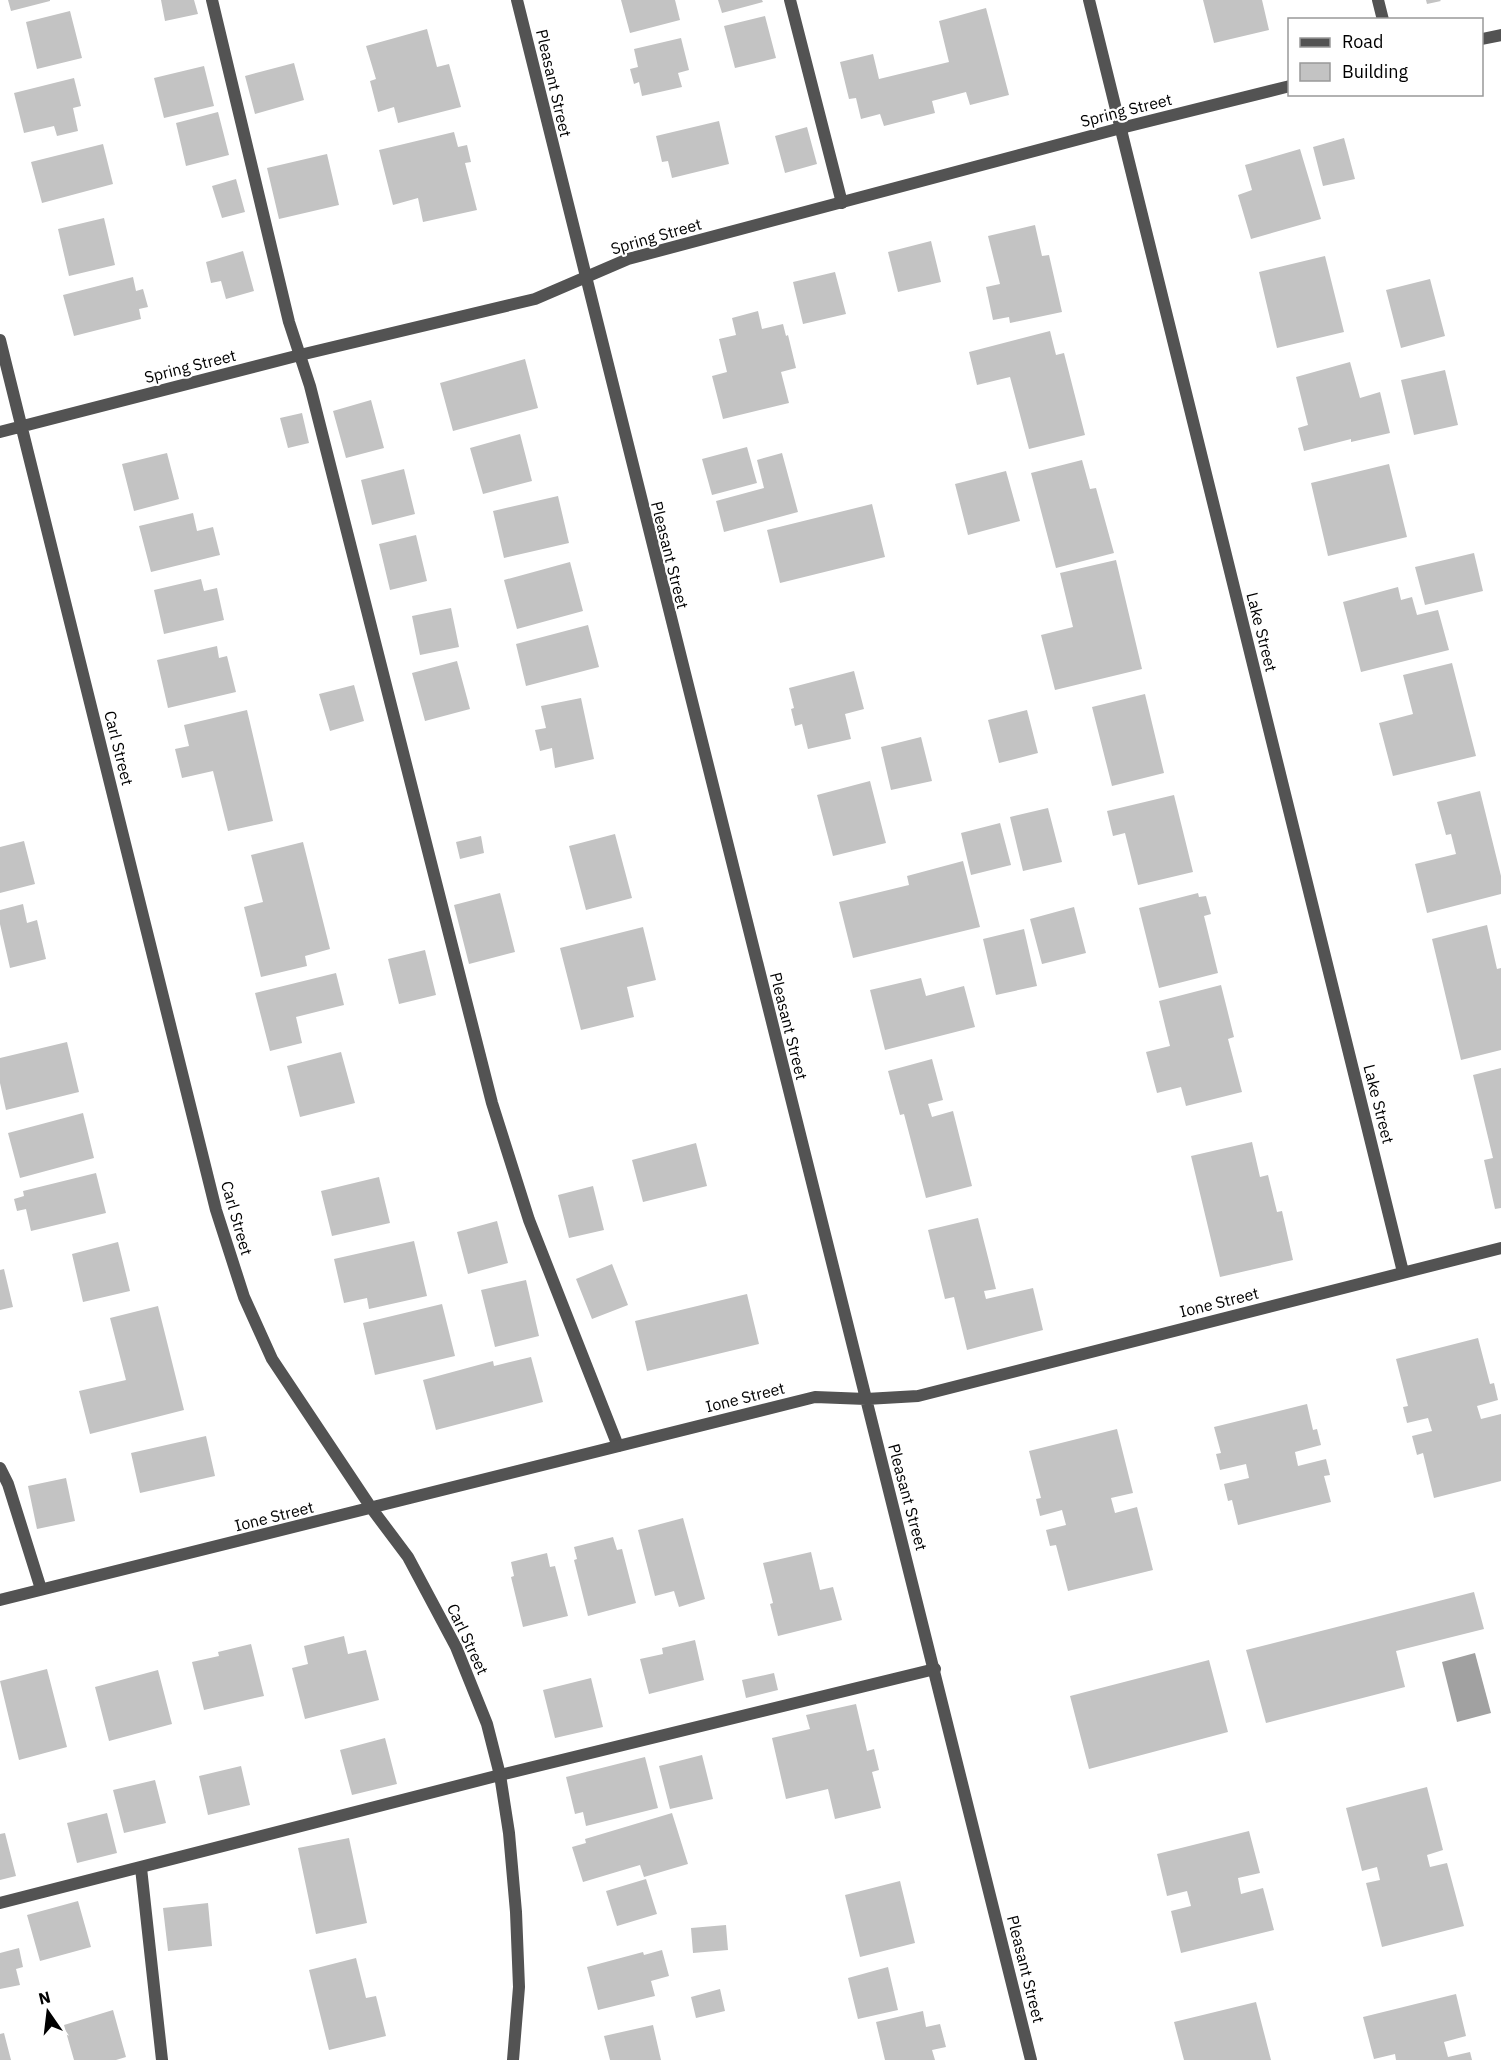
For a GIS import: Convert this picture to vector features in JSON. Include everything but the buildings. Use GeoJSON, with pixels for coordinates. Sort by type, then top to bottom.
{"type":"FeatureCollection","features":[{"type":"Feature","properties":{"kind":"street"},"geometry":{"type":"LineString","coordinates":[[212,0],[289,322],[313,398],[492,1103],[529,1220],[618,1446]]}},
{"type":"Feature","properties":{"kind":"street","name":"Pleasant Street"},"geometry":{"type":"LineString","coordinates":[[517,0],[584,278],[935,1669],[1031,2060]]}},
{"type":"Feature","properties":{"kind":"street"},"geometry":{"type":"LineString","coordinates":[[790,0],[842,203]]}},
{"type":"Feature","properties":{"kind":"street","name":"Lake Street"},"geometry":{"type":"LineString","coordinates":[[1089,0],[1403,1272]]}},
{"type":"Feature","properties":{"kind":"street"},"geometry":{"type":"LineString","coordinates":[[1378,0],[1382,18]]}},
{"type":"Feature","properties":{"kind":"street"},"geometry":{"type":"LineString","coordinates":[[1483,39],[1501,34]]}},
{"type":"Feature","properties":{"kind":"street","name":"Spring Street"},"geometry":{"type":"LineString","coordinates":[[0,432],[300,355],[535,299],[628,259],[1121,128],[1288,86]]}},
{"type":"Feature","properties":{"kind":"street","name":"Carl Street"},"geometry":{"type":"LineString","coordinates":[[0,340],[216,1210],[244,1297],[272,1359],[372,1509],[408,1557],[456,1647],[487,1724],[500,1775],[509,1833],[516,1912],[519,1976],[513,2060]]}},
{"type":"Feature","properties":{"kind":"street","name":"Ione Street"},"geometry":{"type":"LineString","coordinates":[[0,1600],[815,1397],[866,1399],[918,1396],[1501,1248]]}},
{"type":"Feature","properties":{"kind":"street"},"geometry":{"type":"LineString","coordinates":[[0,1468],[8,1484],[41,1589]]}},
{"type":"Feature","properties":{"kind":"street"},"geometry":{"type":"LineString","coordinates":[[0,1903],[500,1775],[935,1669]]}},
{"type":"Feature","properties":{"kind":"street"},"geometry":{"type":"LineString","coordinates":[[141,1868],[162,2060]]}},
{"type":"Feature","properties":{"kind":"shaded area"},"geometry":{"type":"Polygon","coordinates":[[[1475,1653],[1491,1713],[1457,1722],[1442,1662],[1475,1653]]]}}]}
